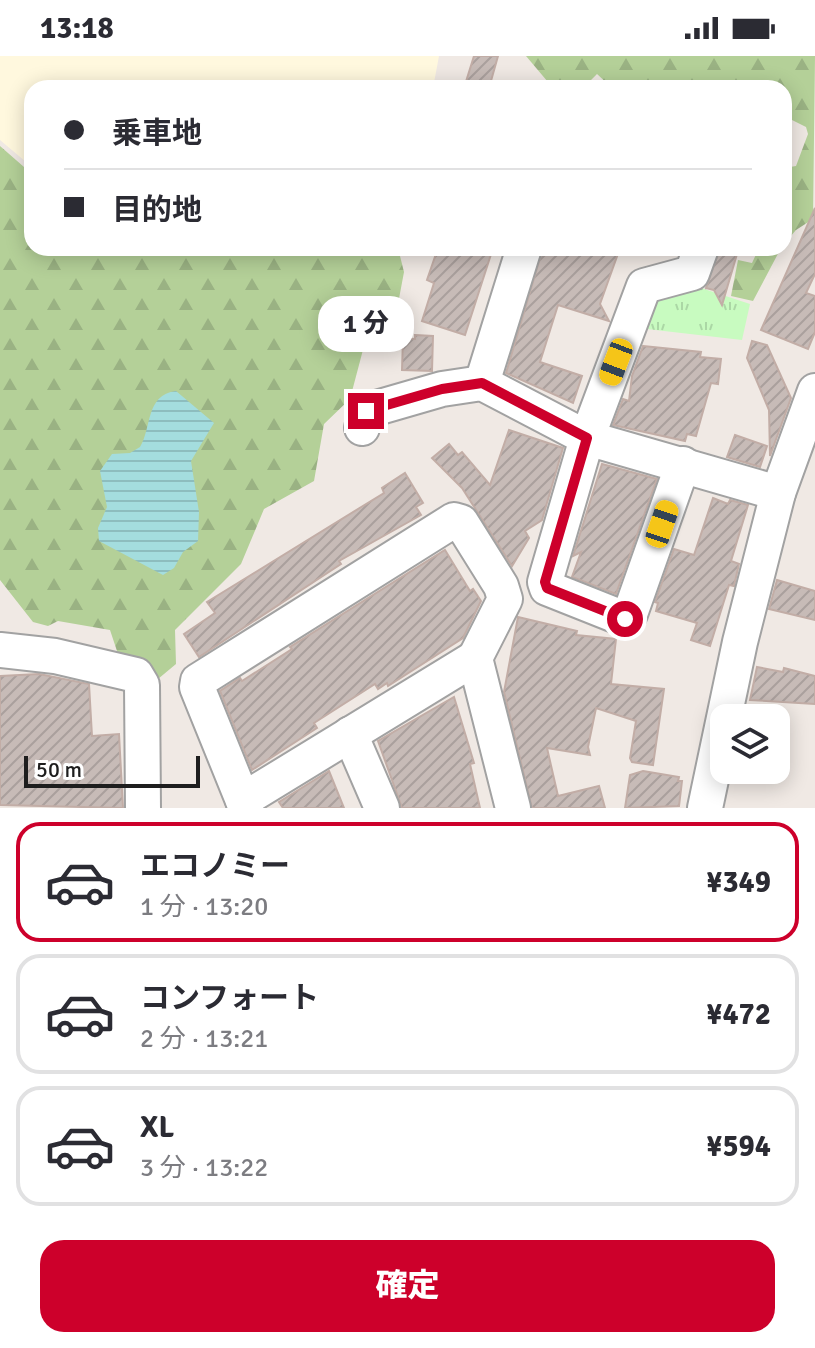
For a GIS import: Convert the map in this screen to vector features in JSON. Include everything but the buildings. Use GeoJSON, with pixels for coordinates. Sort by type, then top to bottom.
{"type":"FeatureCollection","features":[{"type":"Feature","properties":{"kind":"street"},"geometry":{"type":"LineString","coordinates":[[482,383],[522,256]]}},
{"type":"Feature","properties":{"kind":"street"},"geometry":{"type":"LineString","coordinates":[[683,464],[630,614],[625,619],[547,588],[545,582],[587,438],[644,286],[692,273],[698,256]]}},
{"type":"Feature","properties":{"kind":"street"},"geometry":{"type":"LineString","coordinates":[[362,428],[366,411],[442,389],[482,383],[587,438],[778,493]]}},
{"type":"Feature","properties":{"kind":"street"},"geometry":{"type":"LineString","coordinates":[[705,808],[740,642],[778,493],[815,391]]}},
{"type":"Feature","properties":{"kind":"street"},"geometry":{"type":"LineString","coordinates":[[454,520],[461,522],[501,586],[505,599],[475,658],[350,734],[244,804],[197,687],[198,681],[454,520]]}},
{"type":"Feature","properties":{"kind":"street"},"geometry":{"type":"LineString","coordinates":[[0,650],[55,656],[136,675],[142,685],[143,808]]}},
{"type":"Feature","properties":{"kind":"street"},"geometry":{"type":"LineString","coordinates":[[475,658],[513,808]]}},
{"type":"Feature","properties":{"kind":"street"},"geometry":{"type":"LineString","coordinates":[[350,734],[382,808]]}},
{"type":"Feature","properties":{"kind":"shaded area"},"geometry":{"type":"Polygon","coordinates":[[[0,56],[439,56],[434,80],[24,80],[24,160],[0,140],[0,56]]]}},
{"type":"Feature","properties":{"kind":"green space"},"geometry":{"type":"Polygon","coordinates":[[[526,56],[815,56],[813,219],[792,235],[792,167],[796,166],[808,134],[806,127],[792,120],[792,80],[603,80],[597,74],[591,80],[546,80],[526,56]]]}},
{"type":"Feature","properties":{"kind":"green space"},"geometry":{"type":"Polygon","coordinates":[[[0,146],[24,167],[24,256],[400,256],[404,272],[398,304],[388,328],[364,346],[350,399],[324,424],[314,481],[264,509],[241,564],[175,630],[176,664],[152,684],[118,654],[110,630],[58,621],[48,626],[33,622],[0,580],[0,146]]]}},
{"type":"Feature","properties":{"kind":"green space"},"geometry":{"type":"Polygon","coordinates":[[[755,256],[777,256],[753,301],[731,296],[738,260],[752,263],[755,256]]]}},
{"type":"Feature","properties":{"kind":"green space"},"geometry":{"type":"Polygon","coordinates":[[[692,285],[750,304],[742,340],[638,328],[646,304],[692,285]]]}},
{"type":"Feature","properties":{"kind":"water"},"geometry":{"type":"Polygon","coordinates":[[[176,391],[214,423],[191,461],[199,512],[198,541],[183,552],[174,568],[163,575],[99,541],[98,528],[107,507],[100,471],[112,454],[130,453],[140,447],[154,405],[166,394],[176,391]]]}},
{"type":"Feature","properties":{"kind":"route"},"geometry":{"type":"LineString","coordinates":[[366,411],[442,389],[482,383],[587,438],[545,582],[547,588],[625,619]]}}]}
